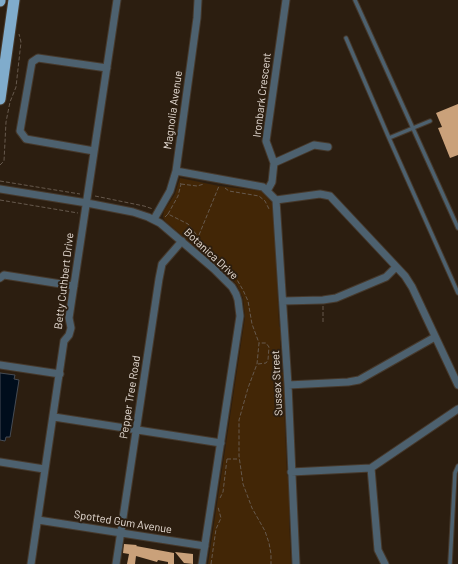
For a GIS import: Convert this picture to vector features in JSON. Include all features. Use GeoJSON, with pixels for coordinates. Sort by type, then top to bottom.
{"type":"FeatureCollection","features":[{"type":"Feature","properties":{"kind":"highway"},"geometry":{"type":"LineString","coordinates":[[0,99],[14,0]]}},
{"type":"Feature","properties":{"kind":"street","name":"Betty Cuthbert Drive"},"geometry":{"type":"LineString","coordinates":[[31,564],[44,469],[54,417],[64,341],[70,335],[71,328],[69,318],[117,0]]}},
{"type":"Feature","properties":{"kind":"street","name":"Magnolia Avenue"},"geometry":{"type":"LineString","coordinates":[[157,221],[170,191],[176,171],[197,18],[198,0]]}},
{"type":"Feature","properties":{"kind":"street","name":"Ironbark Crescent"},"geometry":{"type":"LineString","coordinates":[[267,191],[272,182],[274,163],[266,141],[286,0]]}},
{"type":"Feature","properties":{"kind":"street"},"geometry":{"type":"LineString","coordinates":[[94,151],[26,139],[20,131],[32,62],[38,58],[107,68]]}},
{"type":"Feature","properties":{"kind":"street"},"geometry":{"type":"LineString","coordinates":[[274,163],[314,145],[328,147]]}},
{"type":"Feature","properties":{"kind":"street"},"geometry":{"type":"LineString","coordinates":[[176,171],[263,187],[276,200],[320,194],[330,196],[405,276],[412,287],[458,385]]}},
{"type":"Feature","properties":{"kind":"street","name":"Botanica Drive"},"geometry":{"type":"LineString","coordinates":[[0,189],[133,212],[157,221],[182,240],[232,287],[238,300],[240,316],[202,564]]}},
{"type":"Feature","properties":{"kind":"street","name":"Sussex Street"},"geometry":{"type":"LineString","coordinates":[[276,200],[288,386],[296,564]]}},
{"type":"Feature","properties":{"kind":"street","name":"Pepper Tree Road"},"geometry":{"type":"LineString","coordinates":[[116,564],[162,264],[182,240]]}},
{"type":"Feature","properties":{"kind":"street"},"geometry":{"type":"LineString","coordinates":[[283,301],[323,300],[336,298],[386,277],[396,267]]}},
{"type":"Feature","properties":{"kind":"street"},"geometry":{"type":"LineString","coordinates":[[0,278],[4,275],[74,286]]}},
{"type":"Feature","properties":{"kind":"street"},"geometry":{"type":"LineString","coordinates":[[288,386],[359,380],[435,337]]}},
{"type":"Feature","properties":{"kind":"street"},"geometry":{"type":"LineString","coordinates":[[0,365],[60,374]]}},
{"type":"Feature","properties":{"kind":"street"},"geometry":{"type":"LineString","coordinates":[[292,472],[371,468],[458,409]]}},
{"type":"Feature","properties":{"kind":"street"},"geometry":{"type":"LineString","coordinates":[[54,417],[221,443]]}},
{"type":"Feature","properties":{"kind":"street"},"geometry":{"type":"LineString","coordinates":[[0,462],[44,469]]}},
{"type":"Feature","properties":{"kind":"street"},"geometry":{"type":"LineString","coordinates":[[371,468],[378,550],[386,564]]}},
{"type":"Feature","properties":{"kind":"street","name":"Spotted Gum Avenue"},"geometry":{"type":"LineString","coordinates":[[38,520],[205,546]]}},
{"type":"Feature","properties":{"kind":"lane"},"geometry":{"type":"LineString","coordinates":[[356,0],[458,228]]}},
{"type":"Feature","properties":{"kind":"lane"},"geometry":{"type":"LineString","coordinates":[[346,38],[458,294]]}},
{"type":"Feature","properties":{"kind":"lane"},"geometry":{"type":"LineString","coordinates":[[389,138],[430,121]]}},
{"type":"Feature","properties":{"kind":"lane"},"geometry":{"type":"LineString","coordinates":[[450,563],[455,473],[458,466]]}},
{"type":"Feature","properties":{"kind":"path"},"geometry":{"type":"LineString","coordinates":[[0,165],[4,161],[6,122],[10,102],[16,87],[21,42],[19,35]]}},
{"type":"Feature","properties":{"kind":"path"},"geometry":{"type":"LineString","coordinates":[[181,184],[197,186],[204,184]]}},
{"type":"Feature","properties":{"kind":"path"},"geometry":{"type":"LineString","coordinates":[[198,236],[219,186],[229,191],[259,196],[265,201],[269,209],[277,210]]}},
{"type":"Feature","properties":{"kind":"path"},"geometry":{"type":"LineString","coordinates":[[0,200],[85,214]]}},
{"type":"Feature","properties":{"kind":"path"},"geometry":{"type":"LineString","coordinates":[[157,221],[168,214],[188,224],[212,254],[229,269],[236,278],[248,301],[252,324],[259,343],[257,364],[248,388],[239,420],[239,459],[243,484],[252,508],[265,531],[269,543],[271,564]]}},
{"type":"Feature","properties":{"kind":"path"},"geometry":{"type":"LineString","coordinates":[[323,300],[323,322]]}},
{"type":"Feature","properties":{"kind":"path"},"geometry":{"type":"LineString","coordinates":[[257,364],[266,363],[268,360],[269,347],[266,343],[259,343]]}},
{"type":"Feature","properties":{"kind":"path"},"geometry":{"type":"LineString","coordinates":[[219,458],[239,459]]}},
{"type":"Feature","properties":{"kind":"path"},"geometry":{"type":"LineString","coordinates":[[218,500],[223,492],[227,459]]}},
{"type":"Feature","properties":{"kind":"path"},"geometry":{"type":"LineString","coordinates":[[211,564],[216,529],[221,518],[218,506]]}},
{"type":"Feature","properties":{"kind":"shaded area"},"geometry":{"type":"Polygon","coordinates":[[[180,178],[219,186],[261,191],[272,203],[274,212],[279,326],[282,330],[282,339],[280,341],[281,371],[284,374],[287,476],[290,479],[289,519],[291,564],[208,564],[245,317],[243,298],[237,285],[228,274],[165,221],[163,217],[164,211],[175,194],[180,178]]]}},
{"type":"Feature","properties":{"kind":"water"},"geometry":{"type":"Polygon","coordinates":[[[0,373],[15,375],[14,379],[19,380],[10,437],[6,437],[5,441],[0,440],[0,373]]]}},
{"type":"Feature","properties":{"kind":"building"},"geometry":{"type":"Polygon","coordinates":[[[458,104],[458,155],[450,158],[438,128],[442,127],[436,113],[458,104]]]}},
{"type":"Feature","properties":{"kind":"building"},"geometry":{"type":"Polygon","coordinates":[[[124,544],[137,545],[136,546],[174,553],[174,564],[168,564],[168,562],[158,560],[157,562],[136,556],[135,564],[127,564],[129,554],[123,553],[124,544]]]}},
{"type":"Feature","properties":{"kind":"building"},"geometry":{"type":"Polygon","coordinates":[[[175,552],[193,554],[193,564],[184,563],[175,552]]]}}]}
